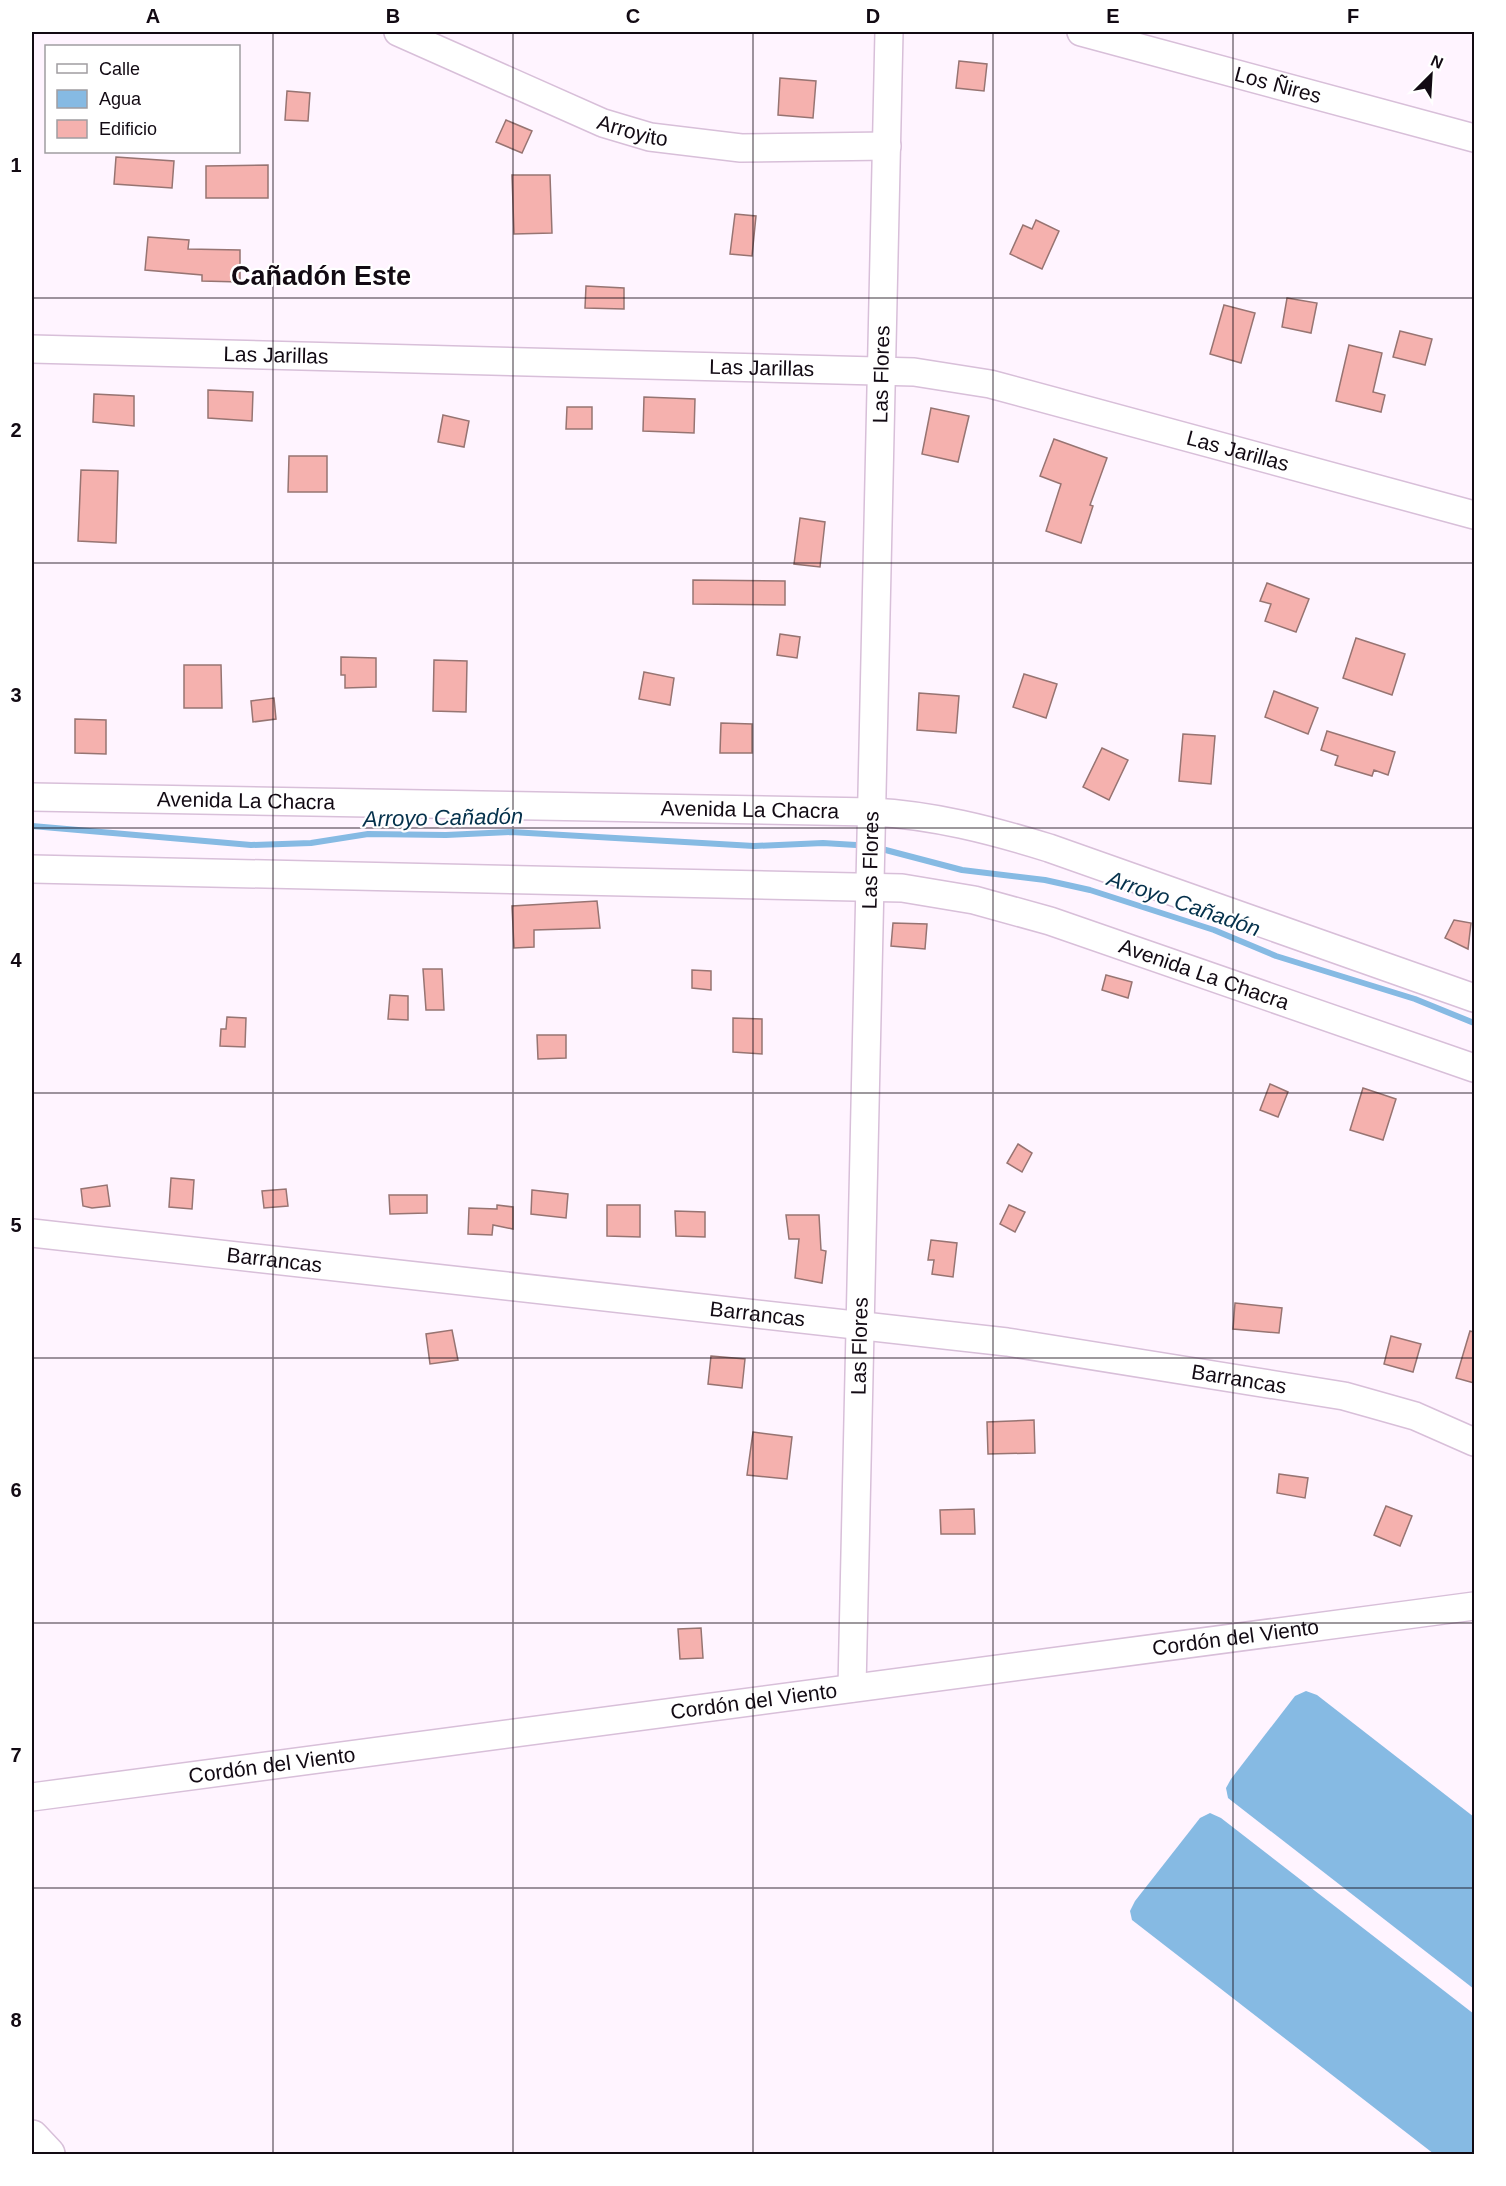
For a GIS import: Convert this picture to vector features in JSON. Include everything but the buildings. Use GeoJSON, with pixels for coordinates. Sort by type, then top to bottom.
{"type":"FeatureCollection","features":[{"type":"Feature","properties":{"kind":"highway"},"geometry":{"type":"LineString","coordinates":[[32,2137],[48,2154]]}},
{"type":"Feature","properties":{"kind":"street","name":"Arroyito"},"geometry":{"type":"LineString","coordinates":[[398,32],[603,123],[650,137],[741,148],[887,146]]}},
{"type":"Feature","properties":{"kind":"street","name":"Las Flores"},"geometry":{"type":"LineString","coordinates":[[852,1688],[890,32]]}},
{"type":"Feature","properties":{"kind":"street","name":"Los Ñires"},"geometry":{"type":"LineString","coordinates":[[1081,32],[1474,138]]}},
{"type":"Feature","properties":{"kind":"street","name":"Las Jarillas"},"geometry":{"type":"LineString","coordinates":[[32,349],[882,369],[923,373],[990,384],[1474,515]]}},
{"type":"Feature","properties":{"kind":"street","name":"Avenida La Chacra"},"geometry":{"type":"LineString","coordinates":[[32,796],[872,812],[932,818],[1007,835],[1474,998]]}},
{"type":"Feature","properties":{"kind":"street","name":"Avenida La Chacra"},"geometry":{"type":"LineString","coordinates":[[32,869],[870,886],[938,894],[1031,915],[1474,1068]]}},
{"type":"Feature","properties":{"kind":"street","name":"Barrancas"},"geometry":{"type":"LineString","coordinates":[[32,1233],[1007,1342],[1344,1396],[1415,1416],[1474,1442]]}},
{"type":"Feature","properties":{"kind":"street","name":"Cordón del Viento"},"geometry":{"type":"LineString","coordinates":[[32,1797],[1474,1606]]}},
{"type":"Feature","properties":{"kind":"water"},"geometry":{"type":"Polygon","coordinates":[[[1306,1691],[1317,1695],[1474,1817],[1474,1989],[1228,1798],[1226,1788],[1231,1779],[1295,1696],[1306,1691]]]}},
{"type":"Feature","properties":{"kind":"water"},"geometry":{"type":"Polygon","coordinates":[[[1210,1813],[1221,1818],[1474,2014],[1474,2154],[1434,2154],[1132,1920],[1130,1911],[1135,1901],[1200,1818],[1210,1813]]]}},
{"type":"Feature","properties":{"kind":"waterway","name":"Arroyo Cañadón"},"geometry":{"type":"LineString","coordinates":[[32,826],[251,845],[311,843],[368,834],[446,835],[511,832],[754,846],[823,843],[856,845]]}},
{"type":"Feature","properties":{"kind":"waterway","name":"Arroyo Cañadón"},"geometry":{"type":"LineString","coordinates":[[878,848],[962,870],[1045,880],[1090,890],[1214,930],[1276,956],[1415,999],[1474,1023]]}},
{"type":"Feature","properties":{"kind":"district","name":"Cañadón Este"},"geometry":{"type":"Point","coordinates":[321,276]}}]}
